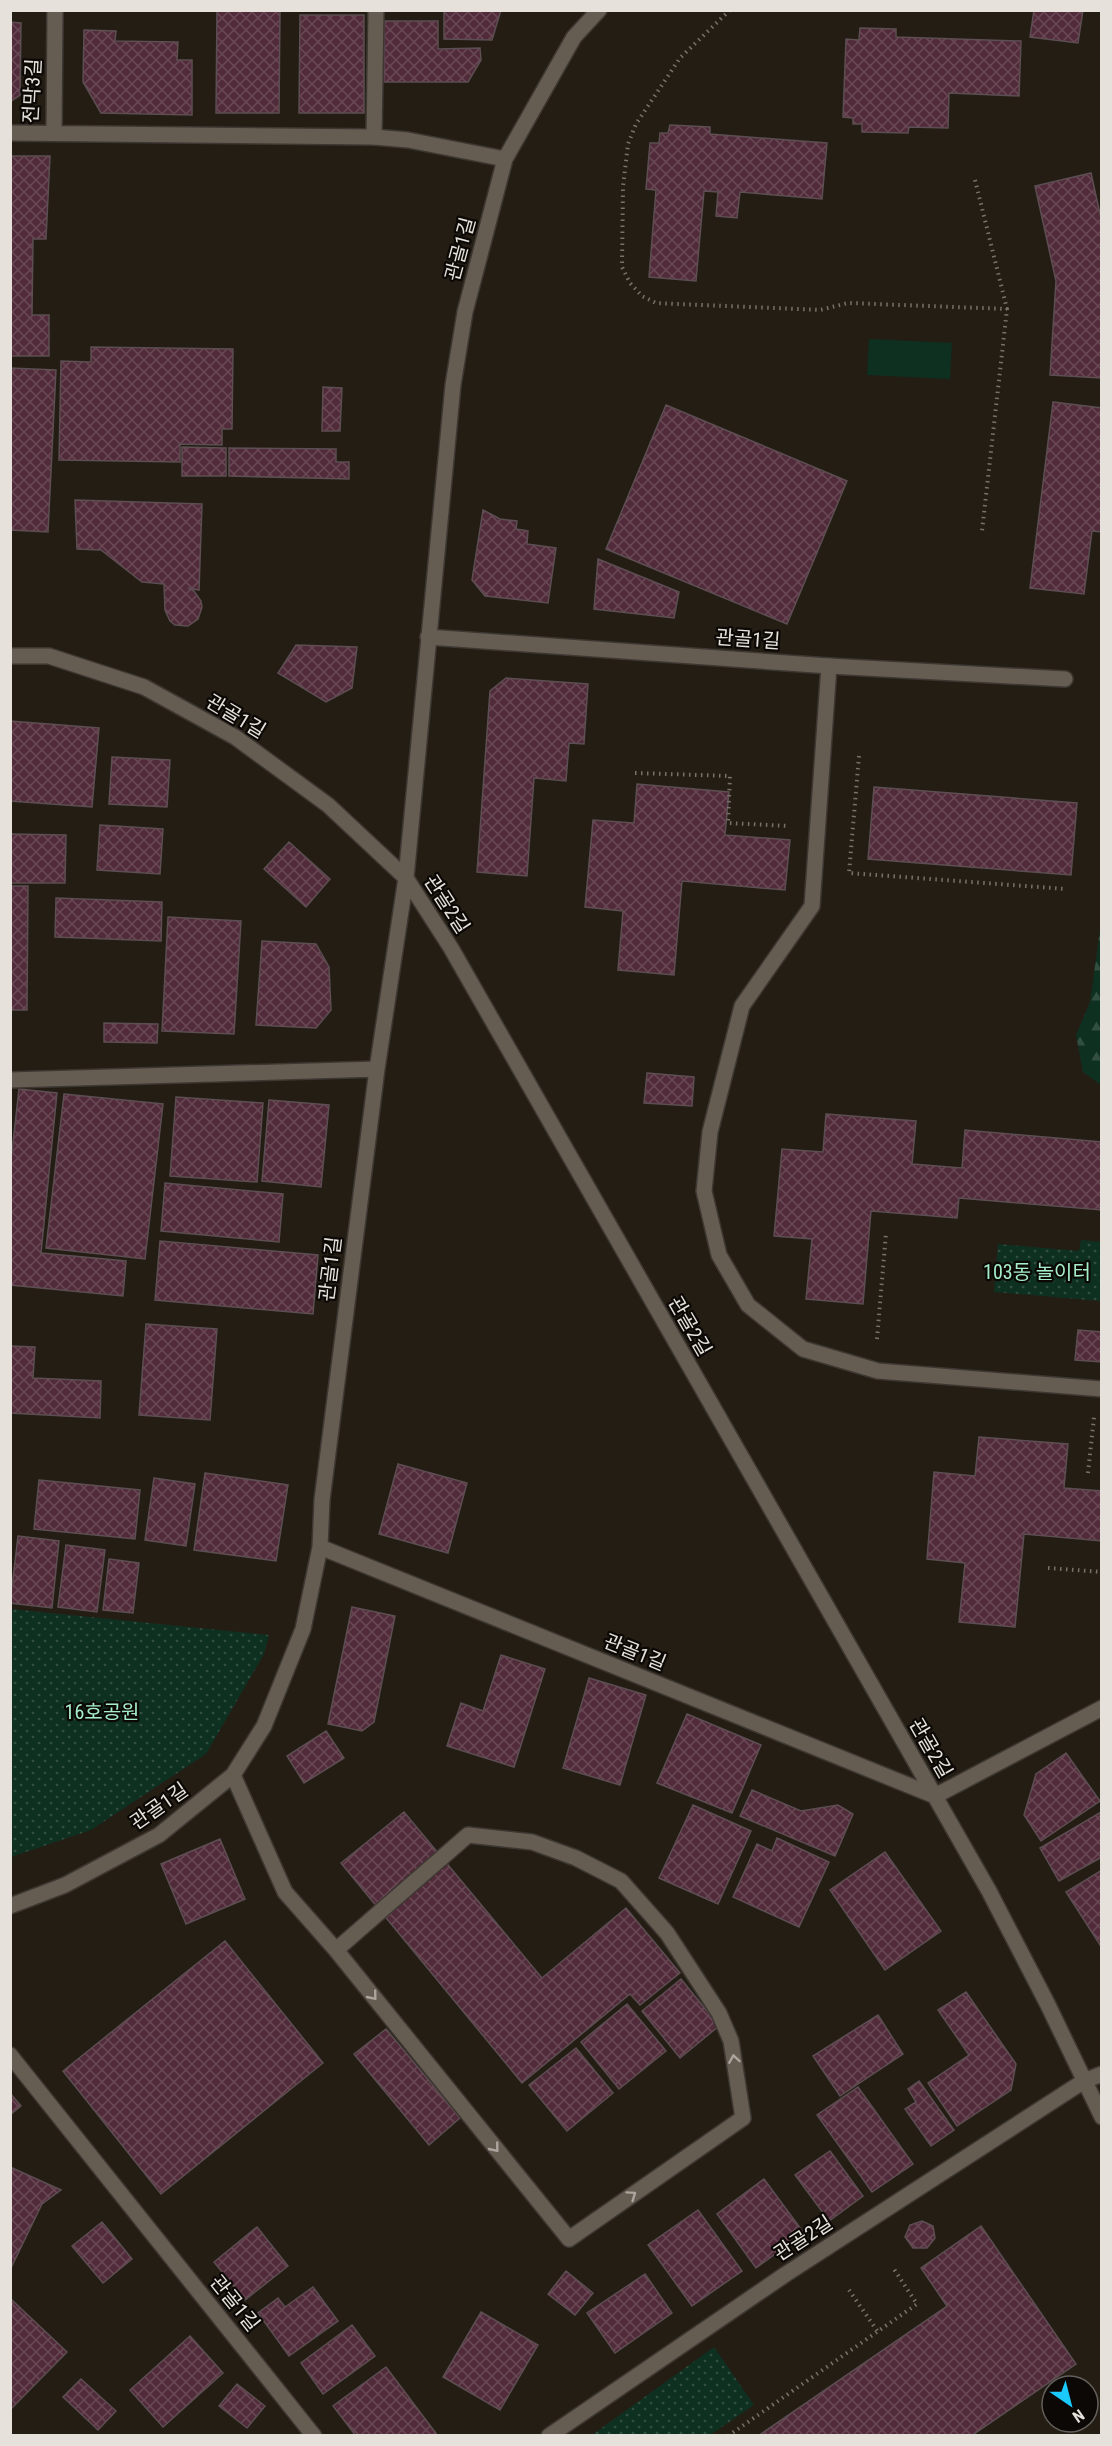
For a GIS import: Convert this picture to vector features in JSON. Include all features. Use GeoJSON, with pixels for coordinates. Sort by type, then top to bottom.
{"type":"FeatureCollection","features":[{"type":"Feature","properties":{"kind":"street","name":"전막3길"},"geometry":{"type":"LineString","coordinates":[[10,133],[54,133],[55,10]]}},
{"type":"Feature","properties":{"kind":"street"},"geometry":{"type":"LineString","coordinates":[[374,137],[376,10]]}},
{"type":"Feature","properties":{"kind":"street","name":"관골1길"},"geometry":{"type":"LineString","coordinates":[[10,1906],[65,1885],[159,1835],[233,1775],[264,1726],[303,1629],[320,1547],[322,1500],[377,1069],[406,878],[453,385],[465,312],[505,159],[574,37],[599,10]]}},
{"type":"Feature","properties":{"kind":"street"},"geometry":{"type":"LineString","coordinates":[[54,133],[374,137],[408,140],[505,159]]}},
{"type":"Feature","properties":{"kind":"street","name":"관골1길"},"geometry":{"type":"LineString","coordinates":[[428,637],[829,666],[1065,679]]}},
{"type":"Feature","properties":{"kind":"street","name":"관골1길"},"geometry":{"type":"LineString","coordinates":[[10,656],[49,656],[144,687],[235,737],[328,805],[406,878]]}},
{"type":"Feature","properties":{"kind":"street"},"geometry":{"type":"LineString","coordinates":[[829,666],[812,906],[742,1006],[710,1132],[704,1191],[718,1255],[748,1305],[803,1350],[878,1371],[1101,1389]]}},
{"type":"Feature","properties":{"kind":"street","name":"관골2길"},"geometry":{"type":"LineString","coordinates":[[406,878],[451,948],[989,1891],[1048,2005],[1101,2117]]}},
{"type":"Feature","properties":{"kind":"street"},"geometry":{"type":"LineString","coordinates":[[10,1080],[377,1069]]}},
{"type":"Feature","properties":{"kind":"street","name":"관골1길"},"geometry":{"type":"LineString","coordinates":[[320,1547],[935,1796]]}},
{"type":"Feature","properties":{"kind":"street","name":"관골2길"},"geometry":{"type":"LineString","coordinates":[[935,1796],[1101,1708]]}},
{"type":"Feature","properties":{"kind":"street"},"geometry":{"type":"LineString","coordinates":[[233,1775],[285,1892],[336,1950],[569,2239],[743,2118],[731,2041],[719,2013],[667,1933],[621,1881],[576,1858],[532,1842],[468,1835],[336,1950]]}},
{"type":"Feature","properties":{"kind":"street","name":"관골1길"},"geometry":{"type":"LineString","coordinates":[[10,2055],[314,2436]]}},
{"type":"Feature","properties":{"kind":"street","name":"관골2길"},"geometry":{"type":"LineString","coordinates":[[549,2436],[786,2274],[1084,2081],[1101,2074]]}},
{"type":"Feature","properties":{"kind":"path"},"geometry":{"type":"LineString","coordinates":[[730,10],[680,58],[636,124],[628,144],[624,187],[622,267],[630,283],[642,296],[656,303],[820,310],[848,303],[1007,309]]}},
{"type":"Feature","properties":{"kind":"path"},"geometry":{"type":"LineString","coordinates":[[975,180],[1007,309],[982,531]]}},
{"type":"Feature","properties":{"kind":"path"},"geometry":{"type":"LineString","coordinates":[[859,756],[849,873],[1066,889]]}},
{"type":"Feature","properties":{"kind":"path"},"geometry":{"type":"LineString","coordinates":[[635,773],[730,776],[728,823],[793,826]]}},
{"type":"Feature","properties":{"kind":"path"},"geometry":{"type":"LineString","coordinates":[[867,1339],[877,1340],[886,1233]]}},
{"type":"Feature","properties":{"kind":"path"},"geometry":{"type":"LineString","coordinates":[[1088,1473],[1094,1416]]}},
{"type":"Feature","properties":{"kind":"path"},"geometry":{"type":"LineString","coordinates":[[1048,1569],[1101,1572]]}},
{"type":"Feature","properties":{"kind":"path"},"geometry":{"type":"LineString","coordinates":[[728,2436],[917,2304],[892,2266]]}},
{"type":"Feature","properties":{"kind":"path"},"geometry":{"type":"LineString","coordinates":[[849,2290],[878,2332]]}},
{"type":"Feature","properties":{"kind":"green space"},"geometry":{"type":"Polygon","coordinates":[[[869,339],[952,343],[950,379],[867,375],[869,339]]]}},
{"type":"Feature","properties":{"kind":"green space"},"geometry":{"type":"Polygon","coordinates":[[[1101,922],[1101,1085],[1083,1072],[1076,1035],[1090,1002],[1101,922]]]}},
{"type":"Feature","properties":{"kind":"green space","name":"103동 놀이터"},"geometry":{"type":"Polygon","coordinates":[[[1081,1240],[1101,1242],[1101,1301],[994,1292],[998,1244],[1079,1251],[1081,1240]]]}},
{"type":"Feature","properties":{"kind":"green space","name":"16호공원"},"geometry":{"type":"Polygon","coordinates":[[[10,1609],[269,1635],[264,1654],[206,1754],[91,1830],[11,1857],[10,1609]]]}},
{"type":"Feature","properties":{"kind":"green space"},"geometry":{"type":"Polygon","coordinates":[[[714,2347],[754,2405],[710,2435],[592,2435],[714,2347]]]}},
{"type":"Feature","properties":{"kind":"building"},"geometry":{"type":"Polygon","coordinates":[[[217,10],[280,10],[279,113],[216,113],[217,10]]]}},
{"type":"Feature","properties":{"kind":"building"},"geometry":{"type":"Polygon","coordinates":[[[444,10],[501,10],[492,40],[444,39],[444,10]]]}},
{"type":"Feature","properties":{"kind":"building"},"geometry":{"type":"Polygon","coordinates":[[[1034,10],[1083,10],[1078,43],[1030,37],[1034,10]]]}},
{"type":"Feature","properties":{"kind":"building"},"geometry":{"type":"Polygon","coordinates":[[[300,15],[364,15],[364,113],[299,113],[300,15]]]}},
{"type":"Feature","properties":{"kind":"building"},"geometry":{"type":"Polygon","coordinates":[[[384,21],[438,21],[438,49],[480,48],[481,60],[468,82],[384,82],[384,21]]]}},
{"type":"Feature","properties":{"kind":"building"},"geometry":{"type":"Polygon","coordinates":[[[10,22],[21,23],[20,95],[10,102],[10,22]]]}},
{"type":"Feature","properties":{"kind":"building"},"geometry":{"type":"Polygon","coordinates":[[[860,28],[896,29],[896,37],[1021,41],[1019,96],[949,93],[948,128],[909,127],[908,133],[862,132],[862,124],[853,124],[853,118],[843,117],[846,39],[859,40],[860,28]]]}},
{"type":"Feature","properties":{"kind":"building"},"geometry":{"type":"Polygon","coordinates":[[[84,30],[116,31],[115,41],[178,42],[177,60],[192,60],[192,115],[101,113],[83,82],[84,30]]]}},
{"type":"Feature","properties":{"kind":"building"},"geometry":{"type":"Polygon","coordinates":[[[670,125],[710,127],[710,134],[827,143],[822,199],[740,192],[737,218],[716,216],[718,192],[704,191],[696,281],[649,277],[656,190],[646,189],[650,143],[659,143],[660,133],[668,133],[670,125]]]}},
{"type":"Feature","properties":{"kind":"building"},"geometry":{"type":"Polygon","coordinates":[[[10,156],[50,156],[46,239],[33,239],[32,315],[49,315],[49,356],[10,356],[10,156]]]}},
{"type":"Feature","properties":{"kind":"building"},"geometry":{"type":"Polygon","coordinates":[[[1091,173],[1102,223],[1101,378],[1050,375],[1056,281],[1035,186],[1091,173]]]}},
{"type":"Feature","properties":{"kind":"building"},"geometry":{"type":"Polygon","coordinates":[[[91,347],[233,349],[232,429],[222,429],[222,445],[180,444],[180,462],[59,460],[61,361],[91,362],[91,347]]]}},
{"type":"Feature","properties":{"kind":"building"},"geometry":{"type":"Polygon","coordinates":[[[10,368],[56,370],[48,532],[10,530],[10,368]]]}},
{"type":"Feature","properties":{"kind":"building"},"geometry":{"type":"Polygon","coordinates":[[[323,387],[342,388],[340,431],[322,431],[323,387]]]}},
{"type":"Feature","properties":{"kind":"building"},"geometry":{"type":"Polygon","coordinates":[[[1053,402],[1102,408],[1102,532],[1092,531],[1084,594],[1030,588],[1053,402]]]}},
{"type":"Feature","properties":{"kind":"building"},"geometry":{"type":"Polygon","coordinates":[[[666,405],[847,481],[787,624],[606,549],[666,405]]]}},
{"type":"Feature","properties":{"kind":"building"},"geometry":{"type":"Polygon","coordinates":[[[182,447],[226,448],[226,476],[182,476],[182,447]]]}},
{"type":"Feature","properties":{"kind":"building"},"geometry":{"type":"Polygon","coordinates":[[[229,448],[336,449],[336,462],[349,462],[349,479],[229,476],[229,448]]]}},
{"type":"Feature","properties":{"kind":"building"},"geometry":{"type":"Polygon","coordinates":[[[75,500],[202,504],[199,590],[188,588],[194,591],[201,601],[202,607],[198,619],[188,626],[175,625],[170,621],[165,610],[164,584],[142,582],[101,550],[77,549],[75,500]]]}},
{"type":"Feature","properties":{"kind":"building"},"geometry":{"type":"Polygon","coordinates":[[[483,510],[500,519],[517,521],[516,529],[528,531],[527,544],[556,548],[548,603],[485,596],[472,580],[483,510]]]}},
{"type":"Feature","properties":{"kind":"building"},"geometry":{"type":"Polygon","coordinates":[[[598,559],[679,592],[674,618],[594,609],[598,559]]]}},
{"type":"Feature","properties":{"kind":"building"},"geometry":{"type":"Polygon","coordinates":[[[296,645],[357,647],[352,688],[326,702],[278,673],[296,645]]]}},
{"type":"Feature","properties":{"kind":"building"},"geometry":{"type":"Polygon","coordinates":[[[506,678],[588,684],[584,744],[569,743],[566,781],[534,778],[527,876],[477,872],[490,691],[506,678]]]}},
{"type":"Feature","properties":{"kind":"building"},"geometry":{"type":"Polygon","coordinates":[[[10,721],[99,728],[92,807],[10,801],[10,721]]]}},
{"type":"Feature","properties":{"kind":"building"},"geometry":{"type":"Polygon","coordinates":[[[112,757],[170,760],[167,807],[109,804],[112,757]]]}},
{"type":"Feature","properties":{"kind":"building"},"geometry":{"type":"Polygon","coordinates":[[[637,784],[729,792],[725,835],[790,840],[785,890],[682,881],[674,975],[618,970],[623,911],[585,907],[593,820],[634,823],[637,784]]]}},
{"type":"Feature","properties":{"kind":"building"},"geometry":{"type":"Polygon","coordinates":[[[874,787],[1077,803],[1071,875],[868,859],[874,787]]]}},
{"type":"Feature","properties":{"kind":"building"},"geometry":{"type":"Polygon","coordinates":[[[100,825],[163,829],[160,874],[97,870],[100,825]]]}},
{"type":"Feature","properties":{"kind":"building"},"geometry":{"type":"Polygon","coordinates":[[[10,834],[66,835],[65,883],[10,883],[10,834]]]}},
{"type":"Feature","properties":{"kind":"building"},"geometry":{"type":"Polygon","coordinates":[[[289,842],[330,879],[306,907],[264,869],[289,842]]]}},
{"type":"Feature","properties":{"kind":"building"},"geometry":{"type":"Polygon","coordinates":[[[10,886],[28,886],[27,1010],[10,1010],[10,886]]]}},
{"type":"Feature","properties":{"kind":"building"},"geometry":{"type":"Polygon","coordinates":[[[56,898],[162,902],[161,941],[55,937],[56,898]]]}},
{"type":"Feature","properties":{"kind":"building"},"geometry":{"type":"Polygon","coordinates":[[[168,917],[241,921],[234,1034],[162,1031],[168,917]]]}},
{"type":"Feature","properties":{"kind":"building"},"geometry":{"type":"Polygon","coordinates":[[[262,941],[316,944],[329,967],[331,1010],[316,1028],[256,1025],[262,941]]]}},
{"type":"Feature","properties":{"kind":"building"},"geometry":{"type":"Polygon","coordinates":[[[104,1023],[158,1024],[157,1043],[104,1042],[104,1023]]]}},
{"type":"Feature","properties":{"kind":"building"},"geometry":{"type":"Polygon","coordinates":[[[647,1073],[694,1077],[692,1106],[644,1103],[647,1073]]]}},
{"type":"Feature","properties":{"kind":"building"},"geometry":{"type":"Polygon","coordinates":[[[19,1089],[57,1093],[41,1253],[126,1261],[123,1296],[10,1285],[10,1169],[19,1089]]]}},
{"type":"Feature","properties":{"kind":"building"},"geometry":{"type":"Polygon","coordinates":[[[64,1094],[163,1104],[145,1259],[46,1248],[64,1094]]]}},
{"type":"Feature","properties":{"kind":"building"},"geometry":{"type":"Polygon","coordinates":[[[176,1097],[263,1103],[257,1182],[170,1176],[176,1097]]]}},
{"type":"Feature","properties":{"kind":"building"},"geometry":{"type":"Polygon","coordinates":[[[269,1100],[329,1105],[321,1187],[262,1181],[269,1100]]]}},
{"type":"Feature","properties":{"kind":"building"},"geometry":{"type":"Polygon","coordinates":[[[826,1114],[916,1121],[912,1164],[962,1168],[965,1130],[1102,1142],[1102,1210],[959,1198],[957,1218],[871,1211],[863,1304],[806,1299],[812,1239],[774,1236],[782,1149],[823,1152],[826,1114]]]}},
{"type":"Feature","properties":{"kind":"building"},"geometry":{"type":"Polygon","coordinates":[[[165,1183],[283,1194],[279,1242],[161,1231],[165,1183]]]}},
{"type":"Feature","properties":{"kind":"building"},"geometry":{"type":"Polygon","coordinates":[[[160,1241],[318,1255],[313,1314],[155,1300],[160,1241]]]}},
{"type":"Feature","properties":{"kind":"building"},"geometry":{"type":"Polygon","coordinates":[[[146,1324],[217,1329],[210,1420],[139,1415],[146,1324]]]}},
{"type":"Feature","properties":{"kind":"building"},"geometry":{"type":"Polygon","coordinates":[[[1078,1330],[1102,1332],[1102,1362],[1075,1360],[1078,1330]]]}},
{"type":"Feature","properties":{"kind":"building"},"geometry":{"type":"Polygon","coordinates":[[[10,1346],[35,1347],[33,1378],[101,1381],[100,1418],[10,1413],[10,1346]]]}},
{"type":"Feature","properties":{"kind":"building"},"geometry":{"type":"Polygon","coordinates":[[[979,1437],[1068,1444],[1064,1488],[1102,1491],[1102,1541],[1024,1534],[1015,1627],[959,1622],[965,1563],[927,1559],[934,1472],[975,1476],[979,1437]]]}},
{"type":"Feature","properties":{"kind":"building"},"geometry":{"type":"Polygon","coordinates":[[[398,1464],[467,1483],[448,1553],[379,1534],[398,1464]]]}},
{"type":"Feature","properties":{"kind":"building"},"geometry":{"type":"Polygon","coordinates":[[[205,1473],[288,1485],[276,1561],[194,1550],[205,1473]]]}},
{"type":"Feature","properties":{"kind":"building"},"geometry":{"type":"Polygon","coordinates":[[[154,1478],[195,1484],[186,1546],[145,1540],[154,1478]]]}},
{"type":"Feature","properties":{"kind":"building"},"geometry":{"type":"Polygon","coordinates":[[[39,1480],[140,1490],[135,1539],[34,1529],[39,1480]]]}},
{"type":"Feature","properties":{"kind":"building"},"geometry":{"type":"Polygon","coordinates":[[[18,1536],[59,1541],[52,1608],[10,1603],[18,1536]]]}},
{"type":"Feature","properties":{"kind":"building"},"geometry":{"type":"Polygon","coordinates":[[[66,1545],[105,1550],[97,1612],[58,1607],[66,1545]]]}},
{"type":"Feature","properties":{"kind":"building"},"geometry":{"type":"Polygon","coordinates":[[[109,1559],[139,1563],[133,1613],[103,1610],[109,1559]]]}},
{"type":"Feature","properties":{"kind":"building"},"geometry":{"type":"Polygon","coordinates":[[[352,1607],[395,1616],[374,1722],[362,1731],[328,1724],[352,1607]]]}},
{"type":"Feature","properties":{"kind":"building"},"geometry":{"type":"Polygon","coordinates":[[[501,1655],[545,1669],[514,1767],[447,1746],[461,1703],[483,1711],[501,1655]]]}},
{"type":"Feature","properties":{"kind":"building"},"geometry":{"type":"Polygon","coordinates":[[[589,1678],[646,1695],[620,1785],[563,1768],[589,1678]]]}},
{"type":"Feature","properties":{"kind":"building"},"geometry":{"type":"Polygon","coordinates":[[[687,1714],[761,1745],[732,1813],[657,1783],[687,1714]]]}},
{"type":"Feature","properties":{"kind":"building"},"geometry":{"type":"Polygon","coordinates":[[[326,1731],[344,1758],[304,1783],[287,1756],[326,1731]]]}},
{"type":"Feature","properties":{"kind":"building"},"geometry":{"type":"Polygon","coordinates":[[[1066,1753],[1100,1801],[1041,1841],[1024,1815],[1036,1774],[1066,1753]]]}},
{"type":"Feature","properties":{"kind":"building"},"geometry":{"type":"Polygon","coordinates":[[[752,1790],[801,1811],[838,1805],[853,1814],[835,1856],[740,1816],[752,1790]]]}},
{"type":"Feature","properties":{"kind":"building"},"geometry":{"type":"Polygon","coordinates":[[[693,1805],[751,1831],[718,1904],[659,1878],[693,1805]]]}},
{"type":"Feature","properties":{"kind":"building"},"geometry":{"type":"Polygon","coordinates":[[[404,1812],[542,1978],[626,1908],[680,1973],[640,2005],[630,1994],[522,2083],[341,1863],[404,1812]]]}},
{"type":"Feature","properties":{"kind":"building"},"geometry":{"type":"Polygon","coordinates":[[[1101,1812],[1102,1857],[1059,1881],[1040,1848],[1101,1812]]]}},
{"type":"Feature","properties":{"kind":"building"},"geometry":{"type":"Polygon","coordinates":[[[777,1838],[829,1862],[799,1927],[733,1897],[757,1844],[772,1851],[777,1838]]]}},
{"type":"Feature","properties":{"kind":"building"},"geometry":{"type":"Polygon","coordinates":[[[220,1839],[245,1899],[186,1924],[161,1864],[220,1839]]]}},
{"type":"Feature","properties":{"kind":"building"},"geometry":{"type":"Polygon","coordinates":[[[885,1852],[941,1931],[885,1970],[830,1890],[885,1852]]]}},
{"type":"Feature","properties":{"kind":"building"},"geometry":{"type":"Polygon","coordinates":[[[1102,1870],[1102,1948],[1066,1892],[1102,1870]]]}},
{"type":"Feature","properties":{"kind":"building"},"geometry":{"type":"Polygon","coordinates":[[[225,1941],[323,2063],[161,2194],[63,2071],[225,1941]]]}},
{"type":"Feature","properties":{"kind":"building"},"geometry":{"type":"Polygon","coordinates":[[[681,1979],[719,2026],[680,2058],[642,2011],[681,1979]]]}},
{"type":"Feature","properties":{"kind":"building"},"geometry":{"type":"Polygon","coordinates":[[[966,1992],[1016,2064],[1011,2090],[957,2126],[928,2083],[969,2055],[938,2010],[966,1992]]]}},
{"type":"Feature","properties":{"kind":"building"},"geometry":{"type":"Polygon","coordinates":[[[627,2004],[666,2051],[619,2089],[581,2042],[627,2004]]]}},
{"type":"Feature","properties":{"kind":"building"},"geometry":{"type":"Polygon","coordinates":[[[878,2015],[903,2054],[840,2096],[813,2056],[878,2015]]]}},
{"type":"Feature","properties":{"kind":"building"},"geometry":{"type":"Polygon","coordinates":[[[386,2029],[460,2118],[429,2145],[354,2054],[386,2029]]]}},
{"type":"Feature","properties":{"kind":"building"},"geometry":{"type":"Polygon","coordinates":[[[576,2048],[613,2093],[567,2131],[529,2085],[576,2048]]]}},
{"type":"Feature","properties":{"kind":"building"},"geometry":{"type":"Polygon","coordinates":[[[919,2081],[954,2130],[931,2146],[905,2109],[916,2102],[908,2089],[919,2081]]]}},
{"type":"Feature","properties":{"kind":"building"},"geometry":{"type":"Polygon","coordinates":[[[858,2087],[913,2164],[872,2192],[817,2115],[858,2087]]]}},
{"type":"Feature","properties":{"kind":"building"},"geometry":{"type":"Polygon","coordinates":[[[10,2093],[21,2106],[10,2115],[10,2093]]]}},
{"type":"Feature","properties":{"kind":"building"},"geometry":{"type":"Polygon","coordinates":[[[830,2151],[863,2196],[829,2221],[795,2175],[830,2151]]]}},
{"type":"Feature","properties":{"kind":"building"},"geometry":{"type":"Polygon","coordinates":[[[10,2167],[61,2190],[42,2204],[10,2270],[10,2167]]]}},
{"type":"Feature","properties":{"kind":"building"},"geometry":{"type":"Polygon","coordinates":[[[764,2179],[804,2233],[756,2268],[717,2214],[764,2179]]]}},
{"type":"Feature","properties":{"kind":"building"},"geometry":{"type":"Polygon","coordinates":[[[698,2210],[742,2271],[692,2306],[648,2245],[698,2210]]]}},
{"type":"Feature","properties":{"kind":"building"},"geometry":{"type":"Polygon","coordinates":[[[922,2221],[933,2226],[935,2238],[927,2248],[913,2248],[905,2237],[910,2225],[922,2221]]]}},
{"type":"Feature","properties":{"kind":"building"},"geometry":{"type":"Polygon","coordinates":[[[102,2222],[132,2259],[103,2283],[72,2246],[102,2222]]]}},
{"type":"Feature","properties":{"kind":"building"},"geometry":{"type":"Polygon","coordinates":[[[981,2226],[1076,2364],[1061,2374],[1040,2374],[1040,2389],[971,2436],[758,2436],[947,2306],[921,2268],[981,2226]]]}},
{"type":"Feature","properties":{"kind":"building"},"geometry":{"type":"Polygon","coordinates":[[[257,2227],[288,2266],[245,2300],[214,2262],[257,2227]]]}},
{"type":"Feature","properties":{"kind":"building"},"geometry":{"type":"Polygon","coordinates":[[[566,2271],[593,2293],[575,2315],[548,2294],[566,2271]]]}},
{"type":"Feature","properties":{"kind":"building"},"geometry":{"type":"Polygon","coordinates":[[[645,2274],[672,2313],[615,2353],[587,2313],[645,2274]]]}},
{"type":"Feature","properties":{"kind":"building"},"geometry":{"type":"Polygon","coordinates":[[[313,2287],[338,2321],[289,2356],[258,2313],[278,2298],[285,2307],[313,2287]]]}},
{"type":"Feature","properties":{"kind":"building"},"geometry":{"type":"Polygon","coordinates":[[[12,2300],[67,2352],[10,2410],[10,2301],[12,2300]]]}},
{"type":"Feature","properties":{"kind":"building"},"geometry":{"type":"Polygon","coordinates":[[[481,2312],[538,2345],[500,2410],[443,2377],[481,2312]]]}},
{"type":"Feature","properties":{"kind":"building"},"geometry":{"type":"Polygon","coordinates":[[[352,2325],[375,2356],[323,2394],[301,2363],[352,2325]]]}},
{"type":"Feature","properties":{"kind":"building"},"geometry":{"type":"Polygon","coordinates":[[[190,2336],[223,2373],[163,2427],[130,2390],[190,2336]]]}},
{"type":"Feature","properties":{"kind":"building"},"geometry":{"type":"Polygon","coordinates":[[[386,2367],[438,2436],[356,2436],[333,2406],[386,2367]]]}},
{"type":"Feature","properties":{"kind":"building"},"geometry":{"type":"Polygon","coordinates":[[[81,2379],[116,2411],[98,2430],[63,2397],[81,2379]]]}},
{"type":"Feature","properties":{"kind":"building"},"geometry":{"type":"Polygon","coordinates":[[[237,2384],[265,2406],[247,2428],[219,2406],[237,2384]]]}}]}
